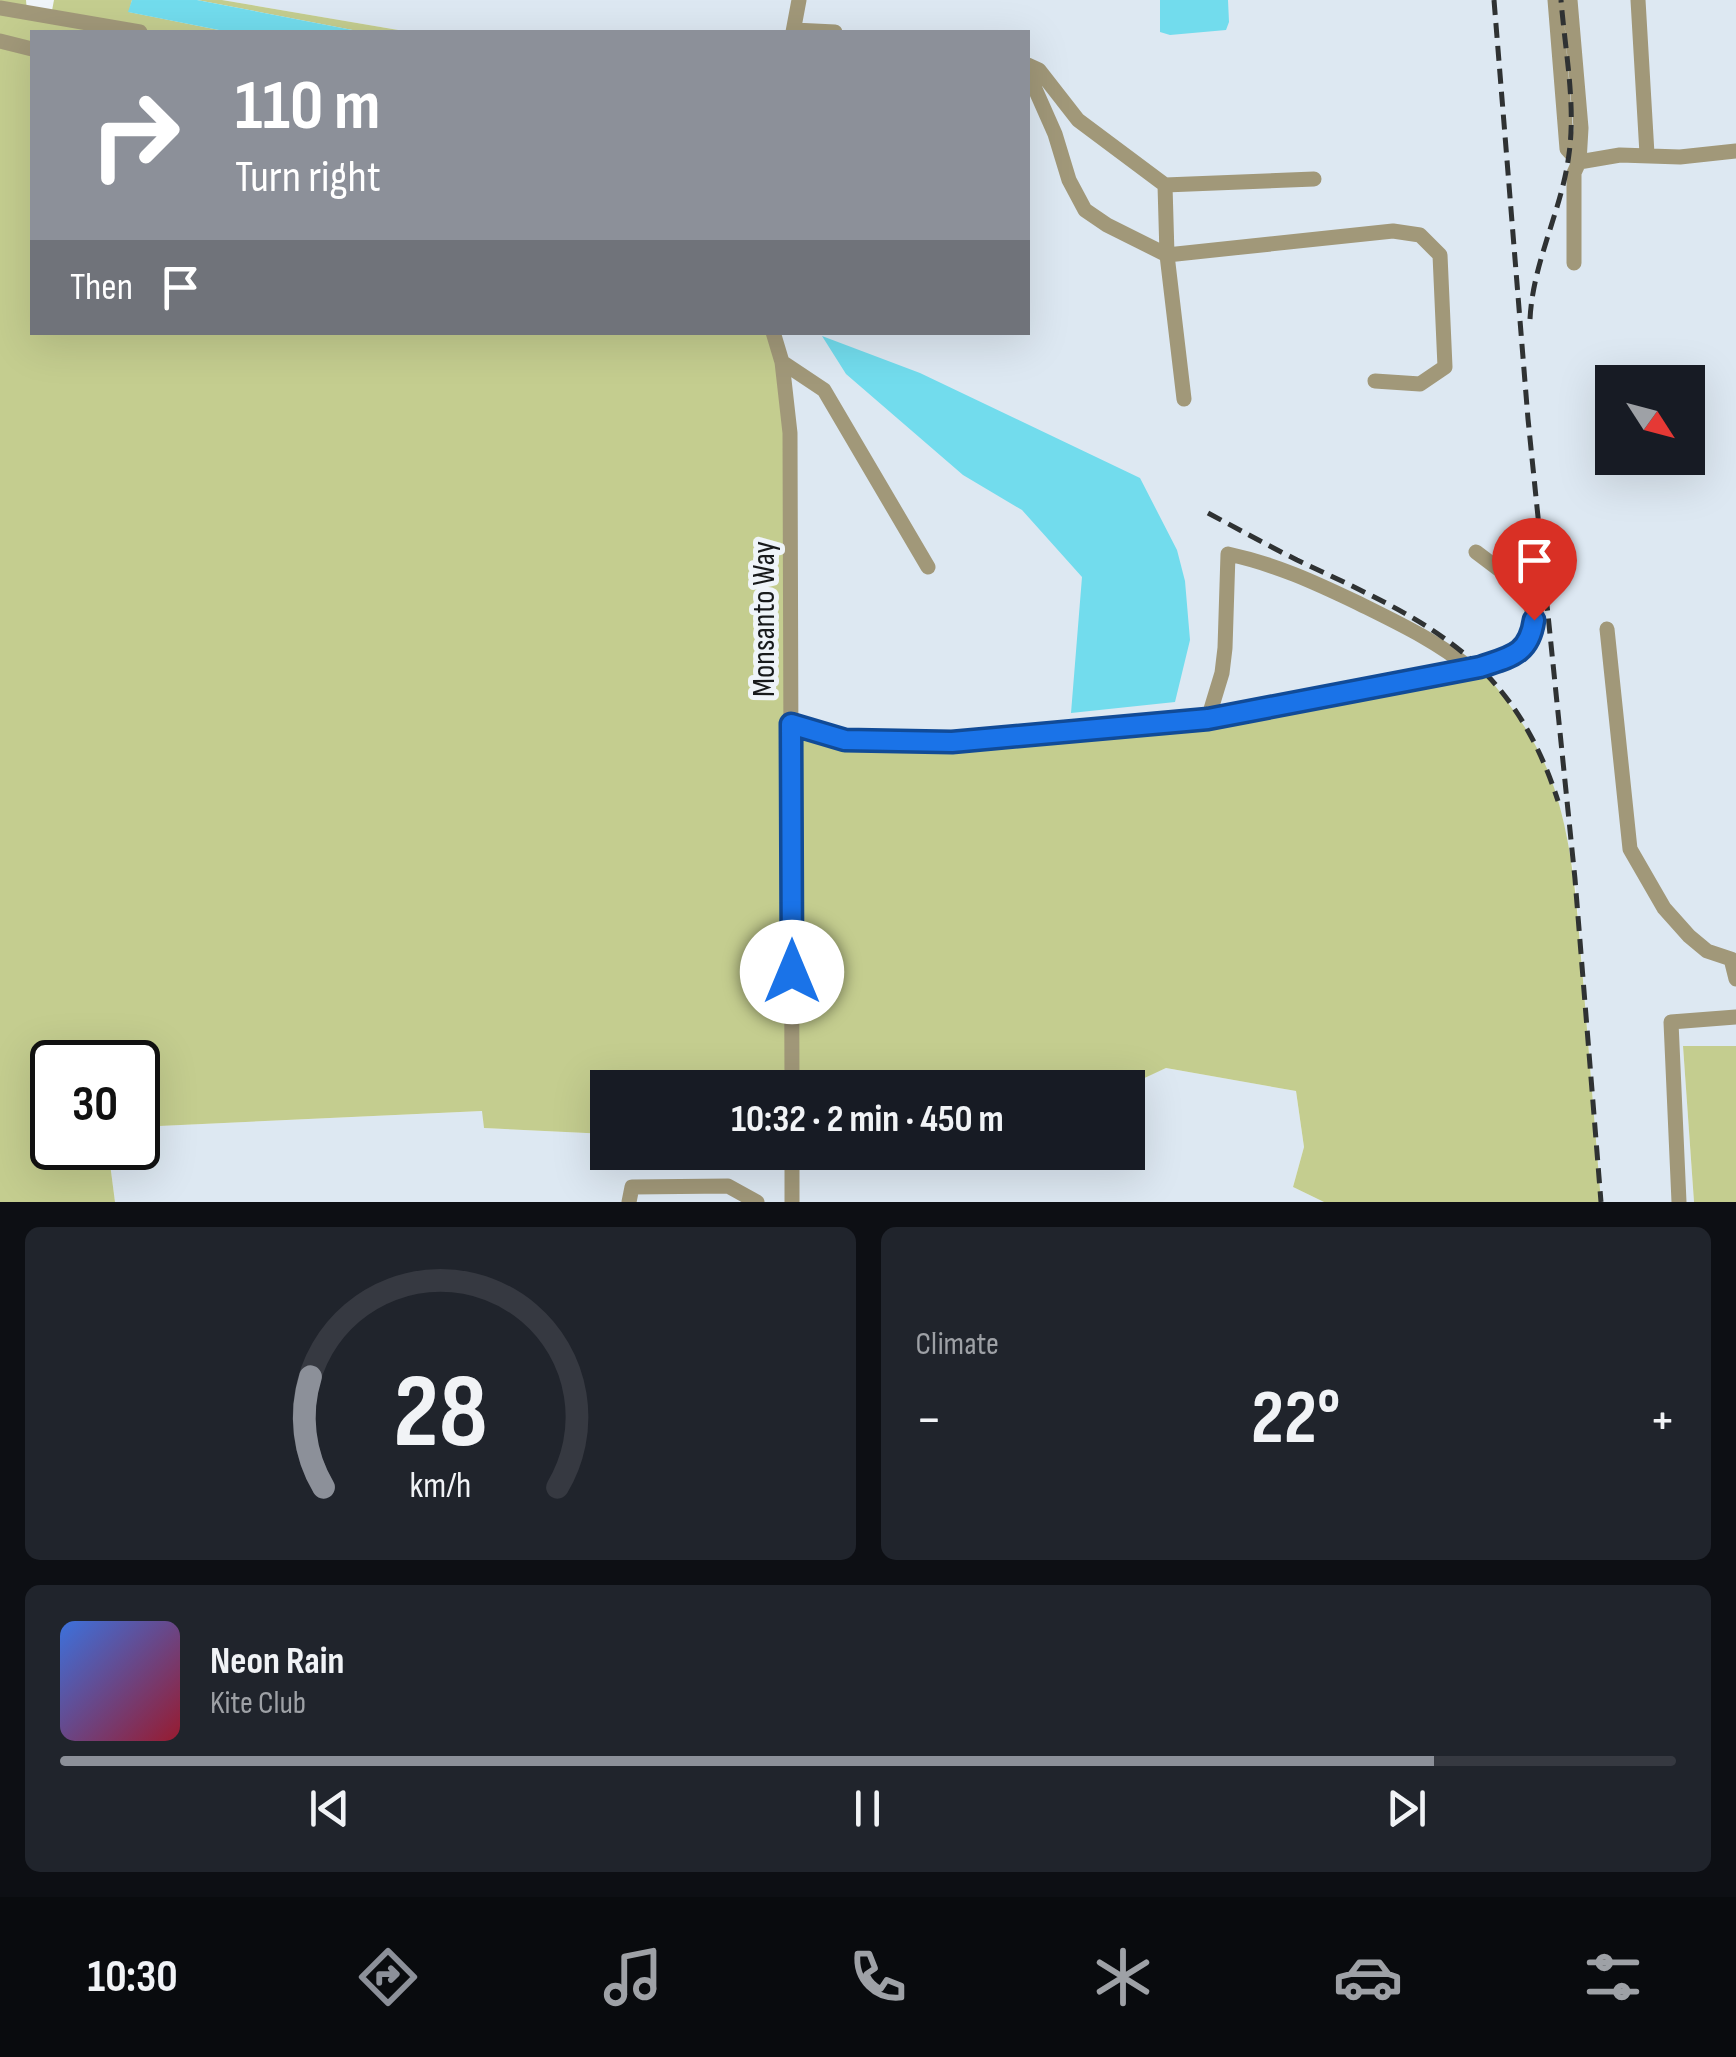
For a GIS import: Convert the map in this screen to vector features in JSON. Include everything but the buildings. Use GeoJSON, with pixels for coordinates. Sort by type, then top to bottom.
{"type":"FeatureCollection","features":[{"type":"Feature","properties":{"kind":"street"},"geometry":{"type":"LineString","coordinates":[[793,30],[799,0]]}},
{"type":"Feature","properties":{"kind":"street"},"geometry":{"type":"LineString","coordinates":[[1555,0],[1567,150],[1578,162]]}},
{"type":"Feature","properties":{"kind":"street"},"geometry":{"type":"LineString","coordinates":[[1570,0],[1582,128],[1574,173],[1574,264]]}},
{"type":"Feature","properties":{"kind":"street"},"geometry":{"type":"LineString","coordinates":[[1638,0],[1648,154]]}},
{"type":"Feature","properties":{"kind":"street"},"geometry":{"type":"LineString","coordinates":[[0,8],[26,6],[131,30]]}},
{"type":"Feature","properties":{"kind":"street"},"geometry":{"type":"LineString","coordinates":[[0,41],[30,48]]}},
{"type":"Feature","properties":{"kind":"street"},"geometry":{"type":"LineString","coordinates":[[1030,66],[1039,70],[1078,120],[1165,185],[1314,179]]}},
{"type":"Feature","properties":{"kind":"street"},"geometry":{"type":"LineString","coordinates":[[1030,78],[1069,180],[1086,210],[1107,226],[1167,254],[1394,231],[1420,235],[1440,254],[1445,367],[1420,384],[1375,380]]}},
{"type":"Feature","properties":{"kind":"street"},"geometry":{"type":"LineString","coordinates":[[1578,162],[1648,154],[1680,157],[1736,152]]}},
{"type":"Feature","properties":{"kind":"street"},"geometry":{"type":"LineString","coordinates":[[1165,185],[1167,254],[1184,399]]}},
{"type":"Feature","properties":{"kind":"street","name":"Monsanto Way"},"geometry":{"type":"LineString","coordinates":[[775,335],[782,362],[790,434],[792,1070]]}},
{"type":"Feature","properties":{"kind":"street"},"geometry":{"type":"LineString","coordinates":[[782,362],[824,390],[928,567]]}},
{"type":"Feature","properties":{"kind":"street"},"geometry":{"type":"LineString","coordinates":[[791,724],[845,740],[952,742],[1208,719],[1471,669],[1518,654],[1532,639],[1534,620],[1525,589],[1476,552]]}},
{"type":"Feature","properties":{"kind":"street"},"geometry":{"type":"LineString","coordinates":[[1208,719],[1222,673],[1228,554],[1268,563],[1313,580],[1416,630],[1471,669]]}},
{"type":"Feature","properties":{"kind":"street"},"geometry":{"type":"LineString","coordinates":[[1608,629],[1630,849],[1664,908],[1689,936],[1707,950],[1734,959],[1736,979]]}},
{"type":"Feature","properties":{"kind":"street"},"geometry":{"type":"LineString","coordinates":[[1679,1202],[1671,1022],[1736,1018]]}},
{"type":"Feature","properties":{"kind":"street"},"geometry":{"type":"LineString","coordinates":[[792,1170],[792,1202]]}},
{"type":"Feature","properties":{"kind":"street"},"geometry":{"type":"LineString","coordinates":[[629,1202],[632,1188],[728,1186],[757,1202]]}},
{"type":"Feature","properties":{"kind":"shaded area"},"geometry":{"type":"Polygon","coordinates":[[[222,0],[1736,0],[1736,1046],[1683,1046],[1694,1202],[1601,1202],[1575,879],[1549,774],[1508,701],[1208,719],[952,742],[845,740],[791,724],[773,335],[1030,335],[1030,30],[398,30],[222,0]]]}},
{"type":"Feature","properties":{"kind":"shaded area"},"geometry":{"type":"Polygon","coordinates":[[[1166,1068],[1296,1091],[1304,1147],[1293,1187],[1324,1202],[115,1202],[111,1170],[160,1170],[160,1126],[483,1111],[484,1128],[590,1133],[590,1170],[1145,1170],[1145,1077],[1166,1068]]]}},
{"type":"Feature","properties":{"kind":"green space"},"geometry":{"type":"Polygon","coordinates":[[[0,0],[26,0],[27,12],[51,16],[54,0],[132,0],[129,12],[219,30],[30,30],[30,335],[774,335],[782,362],[791,724],[845,740],[952,742],[1208,719],[1480,667],[1536,746],[1558,801],[1576,902],[1601,1202],[1324,1202],[1293,1187],[1304,1147],[1296,1091],[1166,1068],[1145,1078],[1145,1070],[590,1070],[590,1133],[484,1128],[482,1111],[160,1126],[160,1040],[30,1040],[30,1170],[111,1170],[115,1202],[0,1202],[0,0]]]}},
{"type":"Feature","properties":{"kind":"green space"},"geometry":{"type":"Polygon","coordinates":[[[197,0],[222,0],[398,30],[353,30],[197,0]]]}},
{"type":"Feature","properties":{"kind":"green space"},"geometry":{"type":"Polygon","coordinates":[[[1683,1046],[1736,1046],[1736,1202],[1694,1202],[1683,1046]]]}},
{"type":"Feature","properties":{"kind":"water"},"geometry":{"type":"Polygon","coordinates":[[[132,0],[197,0],[353,30],[219,30],[128,12],[132,0]]]}},
{"type":"Feature","properties":{"kind":"water"},"geometry":{"type":"Polygon","coordinates":[[[1160,0],[1228,0],[1226,30],[1170,35],[1160,32],[1160,0]]]}},
{"type":"Feature","properties":{"kind":"water"},"geometry":{"type":"Polygon","coordinates":[[[822,336],[920,373],[1140,478],[1177,550],[1185,581],[1190,640],[1175,702],[1071,713],[1082,577],[1022,510],[963,475],[846,374],[822,336]]]}},
{"type":"Feature","properties":{"kind":"railway"},"geometry":{"type":"LineString","coordinates":[[1494,0],[1528,419],[1575,879],[1601,1202]]}},
{"type":"Feature","properties":{"kind":"railway"},"geometry":{"type":"LineString","coordinates":[[1530,319],[1536,277],[1565,175],[1571,135],[1561,0]]}},
{"type":"Feature","properties":{"kind":"railway"},"geometry":{"type":"LineString","coordinates":[[1208,513],[1385,602],[1458,648],[1488,676],[1515,710],[1538,751],[1558,801]]}},
{"type":"Feature","properties":{"kind":"route"},"geometry":{"type":"LineString","coordinates":[[792,972],[791,724],[845,740],[952,742],[1208,719],[1480,667],[1518,654],[1532,639],[1534,620]]}}]}
